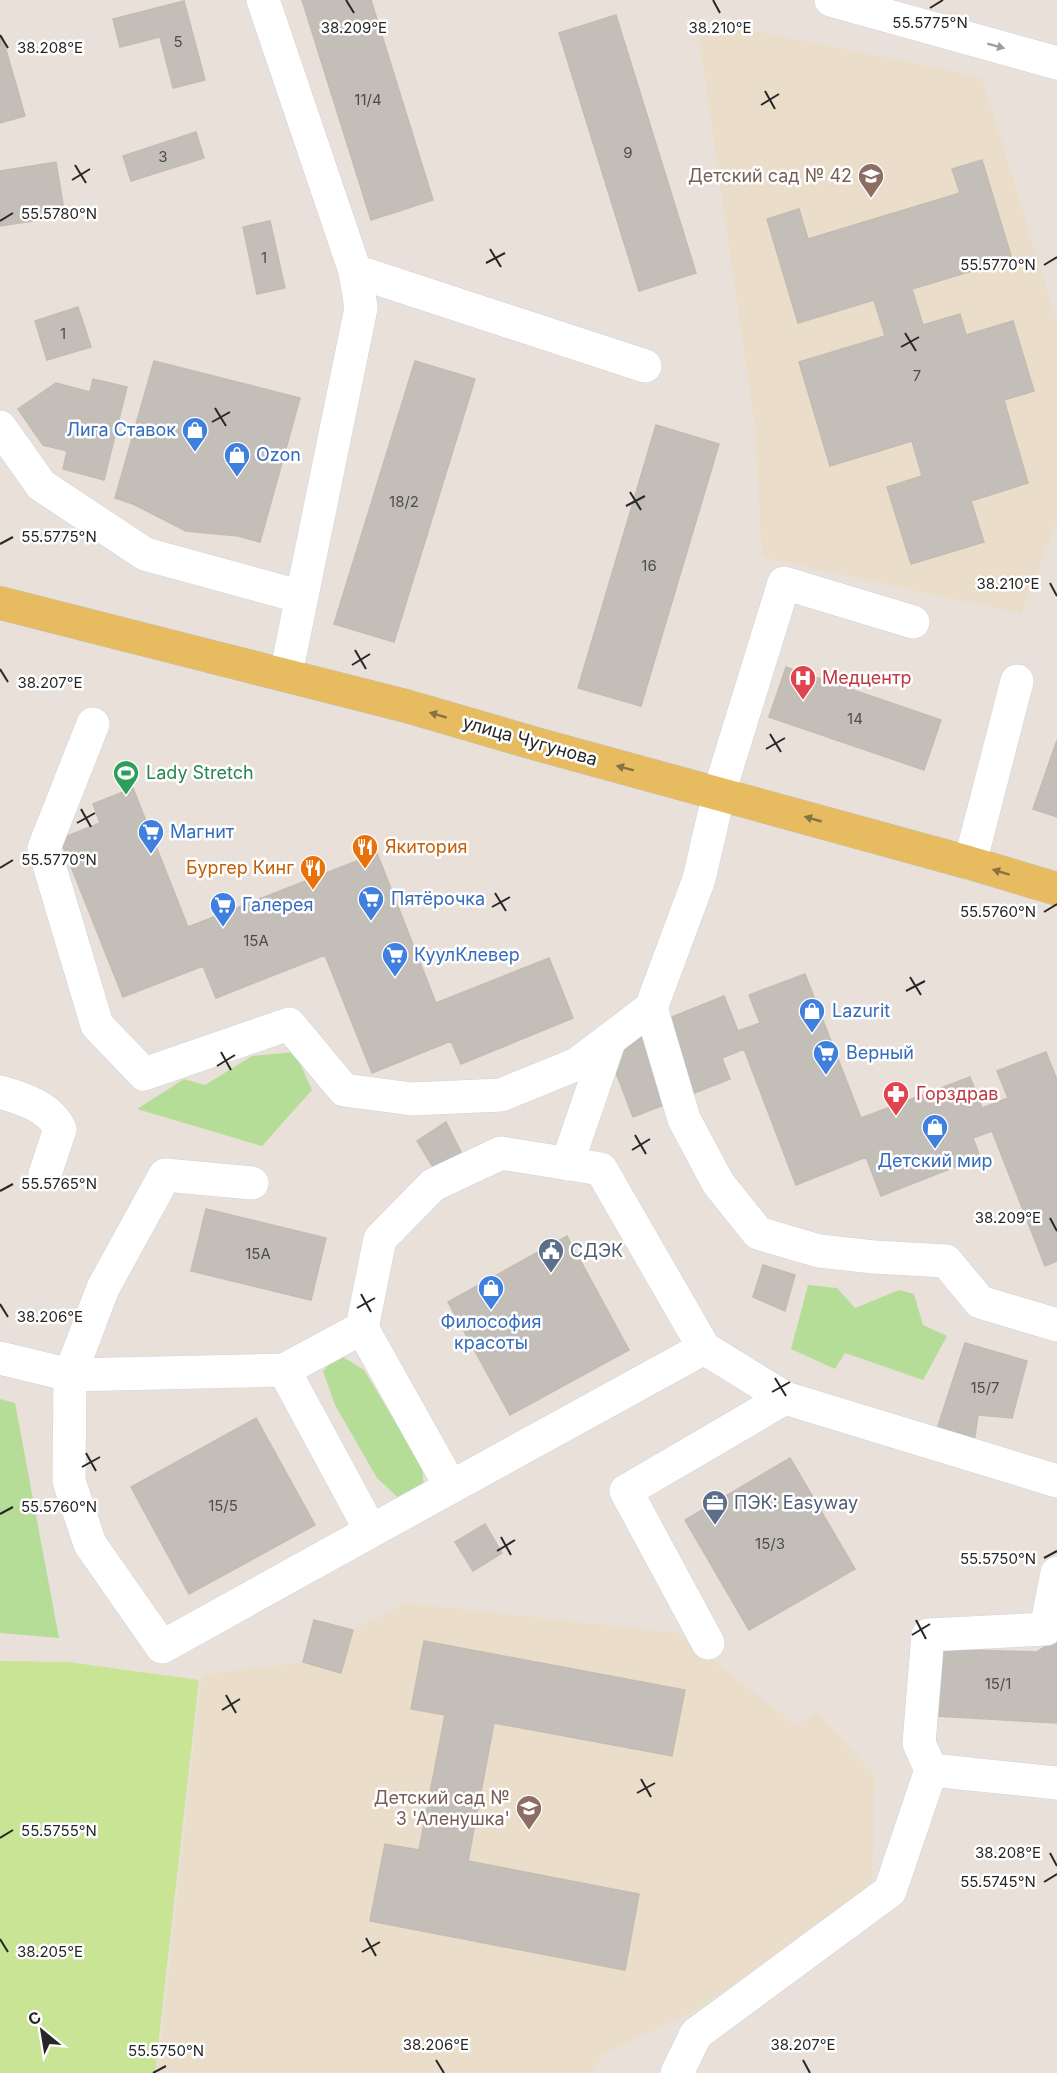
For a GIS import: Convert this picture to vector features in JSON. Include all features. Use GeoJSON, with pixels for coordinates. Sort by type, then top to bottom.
{"type":"FeatureCollection","features":[{"type":"Feature","properties":{"kind":"main road","name":"улица Чугунова"},"geometry":{"type":"LineString","coordinates":[[0,603],[286,674],[1057,889]]}},
{"type":"Feature","properties":{"kind":"street"},"geometry":{"type":"LineString","coordinates":[[262,0],[355,271],[361,309],[286,674]]}},
{"type":"Feature","properties":{"kind":"street"},"geometry":{"type":"LineString","coordinates":[[850,3],[1057,63]]}},
{"type":"Feature","properties":{"kind":"street"},"geometry":{"type":"LineString","coordinates":[[355,271],[645,366]]}},
{"type":"Feature","properties":{"kind":"street"},"geometry":{"type":"LineString","coordinates":[[0,427],[41,485],[145,554],[302,597]]}},
{"type":"Feature","properties":{"kind":"street"},"geometry":{"type":"LineString","coordinates":[[93,724],[44,848],[97,1025],[144,1074],[289,1024],[344,1090],[412,1100],[501,1095],[577,1064],[651,1008],[699,879],[719,793],[784,583],[913,622]]}},
{"type":"Feature","properties":{"kind":"street"},"geometry":{"type":"LineString","coordinates":[[970,863],[1017,681]]}},
{"type":"Feature","properties":{"kind":"street"},"geometry":{"type":"LineString","coordinates":[[651,1008],[684,1119],[718,1183],[758,1233],[819,1251],[946,1261],[980,1302],[1057,1325]]}},
{"type":"Feature","properties":{"kind":"street"},"geometry":{"type":"LineString","coordinates":[[567,1164],[610,1039]]}},
{"type":"Feature","properties":{"kind":"street"},"geometry":{"type":"LineString","coordinates":[[0,1092],[27,1100],[54,1118],[60,1129],[45,1174]]}},
{"type":"Feature","properties":{"kind":"street"},"geometry":{"type":"LineString","coordinates":[[450,1487],[362,1328],[380,1239],[433,1185],[501,1153],[601,1169],[704,1348],[785,1398],[1057,1481]]}},
{"type":"Feature","properties":{"kind":"street"},"geometry":{"type":"LineString","coordinates":[[252,1183],[165,1175],[103,1288],[70,1375],[69,1481],[90,1544],[162,1647],[704,1348]]}},
{"type":"Feature","properties":{"kind":"street"},"geometry":{"type":"LineString","coordinates":[[0,1358],[70,1375],[284,1370],[362,1328]]}},
{"type":"Feature","properties":{"kind":"street"},"geometry":{"type":"LineString","coordinates":[[284,1370],[371,1531]]}},
{"type":"Feature","properties":{"kind":"street"},"geometry":{"type":"LineString","coordinates":[[708,1643],[626,1491],[785,1398]]}},
{"type":"Feature","properties":{"kind":"street"},"geometry":{"type":"LineString","coordinates":[[677,2073],[696,2034],[890,1891],[931,1770],[919,1743],[928,1635],[1046,1629],[1057,1573]]}},
{"type":"Feature","properties":{"kind":"street"},"geometry":{"type":"LineString","coordinates":[[931,1770],[1057,1784]]}},
{"type":"Feature","properties":{"kind":"shaded area","name":"Детский сад № 42"},"geometry":{"type":"Polygon","coordinates":[[[696,19],[982,77],[1057,322],[1057,522],[1021,614],[762,557],[755,427],[696,19]]]}},
{"type":"Feature","properties":{"kind":"shaded area","name":"Детский сад № 3 'Аленушка'"},"geometry":{"type":"Polygon","coordinates":[[[406,1603],[678,1633],[797,1726],[816,1712],[875,1775],[872,1888],[696,2010],[604,2054],[591,2073],[157,2073],[202,1675],[302,1662],[314,1620],[353,1630],[406,1603]]]}},
{"type":"Feature","properties":{"kind":"green space"},"geometry":{"type":"Polygon","coordinates":[[[295,1052],[312,1090],[262,1146],[137,1109],[184,1079],[205,1085],[252,1056],[295,1052]]]}},
{"type":"Feature","properties":{"kind":"green space"},"geometry":{"type":"Polygon","coordinates":[[[808,1285],[837,1288],[855,1308],[899,1290],[914,1294],[923,1325],[947,1336],[923,1380],[845,1353],[835,1369],[791,1349],[808,1285]]]}},
{"type":"Feature","properties":{"kind":"green space"},"geometry":{"type":"Polygon","coordinates":[[[338,1354],[364,1370],[422,1466],[424,1490],[403,1502],[377,1478],[335,1405],[323,1371],[338,1354]]]}},
{"type":"Feature","properties":{"kind":"green space"},"geometry":{"type":"Polygon","coordinates":[[[0,1399],[15,1403],[59,1638],[0,1633],[0,1399]]]}},
{"type":"Feature","properties":{"kind":"green space"},"geometry":{"type":"Polygon","coordinates":[[[0,1661],[68,1662],[199,1680],[155,2073],[0,2073],[0,1661]]]}},
{"type":"Feature","properties":{"kind":"building"},"geometry":{"type":"Polygon","coordinates":[[[302,0],[371,0],[433,200],[371,220],[302,0]]]}},
{"type":"Feature","properties":{"kind":"building"},"geometry":{"type":"Polygon","coordinates":[[[184,1],[205,80],[173,88],[160,37],[120,47],[113,19],[184,1]]]}},
{"type":"Feature","properties":{"kind":"building"},"geometry":{"type":"Polygon","coordinates":[[[616,15],[696,273],[639,291],[559,33],[616,15]]]}},
{"type":"Feature","properties":{"kind":"building"},"geometry":{"type":"Polygon","coordinates":[[[2,36],[25,116],[0,123],[0,37],[2,36]]]}},
{"type":"Feature","properties":{"kind":"building"},"geometry":{"type":"Polygon","coordinates":[[[196,132],[204,158],[131,181],[123,156],[196,132]]]}},
{"type":"Feature","properties":{"kind":"building"},"geometry":{"type":"Polygon","coordinates":[[[982,160],[1012,259],[912,289],[923,325],[960,314],[966,335],[1013,321],[1034,391],[1004,400],[1028,483],[971,501],[984,542],[911,564],[887,487],[922,476],[912,441],[830,466],[799,362],[885,336],[874,300],[798,323],[767,219],[799,209],[808,239],[960,193],[952,169],[982,160]]]}},
{"type":"Feature","properties":{"kind":"building"},"geometry":{"type":"Polygon","coordinates":[[[56,162],[65,216],[0,226],[0,171],[56,162]]]}},
{"type":"Feature","properties":{"kind":"building"},"geometry":{"type":"Polygon","coordinates":[[[270,221],[285,288],[257,294],[243,227],[270,221]]]}},
{"type":"Feature","properties":{"kind":"building"},"geometry":{"type":"Polygon","coordinates":[[[78,307],[91,347],[47,360],[35,321],[78,307]]]}},
{"type":"Feature","properties":{"kind":"building"},"geometry":{"type":"Polygon","coordinates":[[[154,361],[300,398],[260,542],[238,536],[186,531],[133,504],[115,498],[154,361]]]}},
{"type":"Feature","properties":{"kind":"building"},"geometry":{"type":"Polygon","coordinates":[[[415,361],[475,379],[394,642],[334,624],[415,361]]]}},
{"type":"Feature","properties":{"kind":"building"},"geometry":{"type":"Polygon","coordinates":[[[93,379],[127,387],[104,480],[63,469],[67,451],[43,445],[18,409],[56,383],[90,392],[93,379]]]}},
{"type":"Feature","properties":{"kind":"building"},"geometry":{"type":"Polygon","coordinates":[[[656,425],[719,444],[641,706],[578,688],[656,425]]]}},
{"type":"Feature","properties":{"kind":"building"},"geometry":{"type":"Polygon","coordinates":[[[786,667],[941,720],[924,770],[769,717],[786,667]]]}},
{"type":"Feature","properties":{"kind":"building"},"geometry":{"type":"Polygon","coordinates":[[[1057,740],[1057,817],[1033,809],[1057,740]]]}},
{"type":"Feature","properties":{"kind":"building"},"geometry":{"type":"Polygon","coordinates":[[[133,788],[188,927],[377,853],[436,1003],[549,958],[573,1018],[461,1064],[451,1041],[372,1073],[325,955],[216,998],[203,966],[123,997],[60,839],[100,823],[93,804],[133,788]]]}},
{"type":"Feature","properties":{"kind":"building"},"geometry":{"type":"Polygon","coordinates":[[[805,974],[861,1118],[970,1077],[982,1108],[1008,1098],[997,1071],[1046,1052],[1057,1080],[1057,1261],[1045,1266],[992,1131],[973,1138],[980,1157],[881,1196],[866,1157],[796,1185],[744,1049],[722,1058],[730,1079],[633,1117],[605,1044],[724,996],[738,1031],[760,1023],[749,995],[805,974]]]}},
{"type":"Feature","properties":{"kind":"building"},"geometry":{"type":"Polygon","coordinates":[[[446,1122],[461,1152],[433,1167],[417,1141],[446,1122]]]}},
{"type":"Feature","properties":{"kind":"building"},"geometry":{"type":"Polygon","coordinates":[[[206,1209],[326,1238],[311,1300],[191,1271],[206,1209]]]}},
{"type":"Feature","properties":{"kind":"building"},"geometry":{"type":"Polygon","coordinates":[[[567,1236],[629,1350],[510,1415],[448,1302],[567,1236]]]}},
{"type":"Feature","properties":{"kind":"building"},"geometry":{"type":"Polygon","coordinates":[[[763,1265],[795,1275],[785,1311],[753,1297],[763,1265]]]}},
{"type":"Feature","properties":{"kind":"building"},"geometry":{"type":"Polygon","coordinates":[[[965,1343],[1027,1361],[1012,1418],[978,1415],[974,1443],[937,1429],[965,1343]]]}},
{"type":"Feature","properties":{"kind":"building"},"geometry":{"type":"Polygon","coordinates":[[[256,1418],[315,1525],[189,1594],[131,1487],[256,1418]]]}},
{"type":"Feature","properties":{"kind":"building"},"geometry":{"type":"Polygon","coordinates":[[[790,1458],[855,1569],[749,1630],[685,1520],[790,1458]]]}},
{"type":"Feature","properties":{"kind":"building"},"geometry":{"type":"Polygon","coordinates":[[[485,1524],[502,1553],[473,1571],[455,1542],[485,1524]]]}},
{"type":"Feature","properties":{"kind":"building"},"geometry":{"type":"Polygon","coordinates":[[[314,1620],[353,1630],[341,1673],[303,1662],[314,1620]]]}},
{"type":"Feature","properties":{"kind":"building"},"geometry":{"type":"Polygon","coordinates":[[[1057,1639],[1057,1723],[935,1716],[943,1649],[1037,1652],[1057,1639]]]}},
{"type":"Feature","properties":{"kind":"building"},"geometry":{"type":"Polygon","coordinates":[[[424,1641],[685,1690],[672,1756],[494,1723],[468,1861],[639,1894],[625,1970],[370,1921],[385,1844],[419,1850],[445,1715],[411,1709],[424,1641]]]}},
{"type":"Feature","properties":{"kind":"place","name":"Детский сад № 42"},"geometry":{"type":"Point","coordinates":[871,199]}},
{"type":"Feature","properties":{"kind":"place","name":"Лига Ставок"},"geometry":{"type":"Point","coordinates":[195,453]}},
{"type":"Feature","properties":{"kind":"place","name":"Ozon"},"geometry":{"type":"Point","coordinates":[237,478]}},
{"type":"Feature","properties":{"kind":"place","name":"Медцентр"},"geometry":{"type":"Point","coordinates":[803,701]}},
{"type":"Feature","properties":{"kind":"place","name":"Lady Stretch"},"geometry":{"type":"Point","coordinates":[126,796]}},
{"type":"Feature","properties":{"kind":"place","name":"Магнит"},"geometry":{"type":"Point","coordinates":[151,855]}},
{"type":"Feature","properties":{"kind":"place","name":"Якитория"},"geometry":{"type":"Point","coordinates":[365,870]}},
{"type":"Feature","properties":{"kind":"place","name":"Бургер Кинг"},"geometry":{"type":"Point","coordinates":[313,891]}},
{"type":"Feature","properties":{"kind":"place","name":"Пятёрочка"},"geometry":{"type":"Point","coordinates":[371,922]}},
{"type":"Feature","properties":{"kind":"place","name":"Галерея"},"geometry":{"type":"Point","coordinates":[223,928]}},
{"type":"Feature","properties":{"kind":"place","name":"КуулКлевер"},"geometry":{"type":"Point","coordinates":[395,978]}},
{"type":"Feature","properties":{"kind":"place","name":"Lazurit"},"geometry":{"type":"Point","coordinates":[812,1034]}},
{"type":"Feature","properties":{"kind":"place","name":"Верный"},"geometry":{"type":"Point","coordinates":[826,1076]}},
{"type":"Feature","properties":{"kind":"place","name":"Горздрав"},"geometry":{"type":"Point","coordinates":[896,1117]}},
{"type":"Feature","properties":{"kind":"place","name":"Детский мир"},"geometry":{"type":"Point","coordinates":[935,1150]}},
{"type":"Feature","properties":{"kind":"place","name":"СДЭК"},"geometry":{"type":"Point","coordinates":[551,1274]}},
{"type":"Feature","properties":{"kind":"place","name":"Философия красоты"},"geometry":{"type":"Point","coordinates":[491,1311]}},
{"type":"Feature","properties":{"kind":"place","name":"ПЭК: Easyway"},"geometry":{"type":"Point","coordinates":[715,1526]}},
{"type":"Feature","properties":{"kind":"place","name":"Детский сад № 3 'Аленушка'"},"geometry":{"type":"Point","coordinates":[529,1831]}}]}
